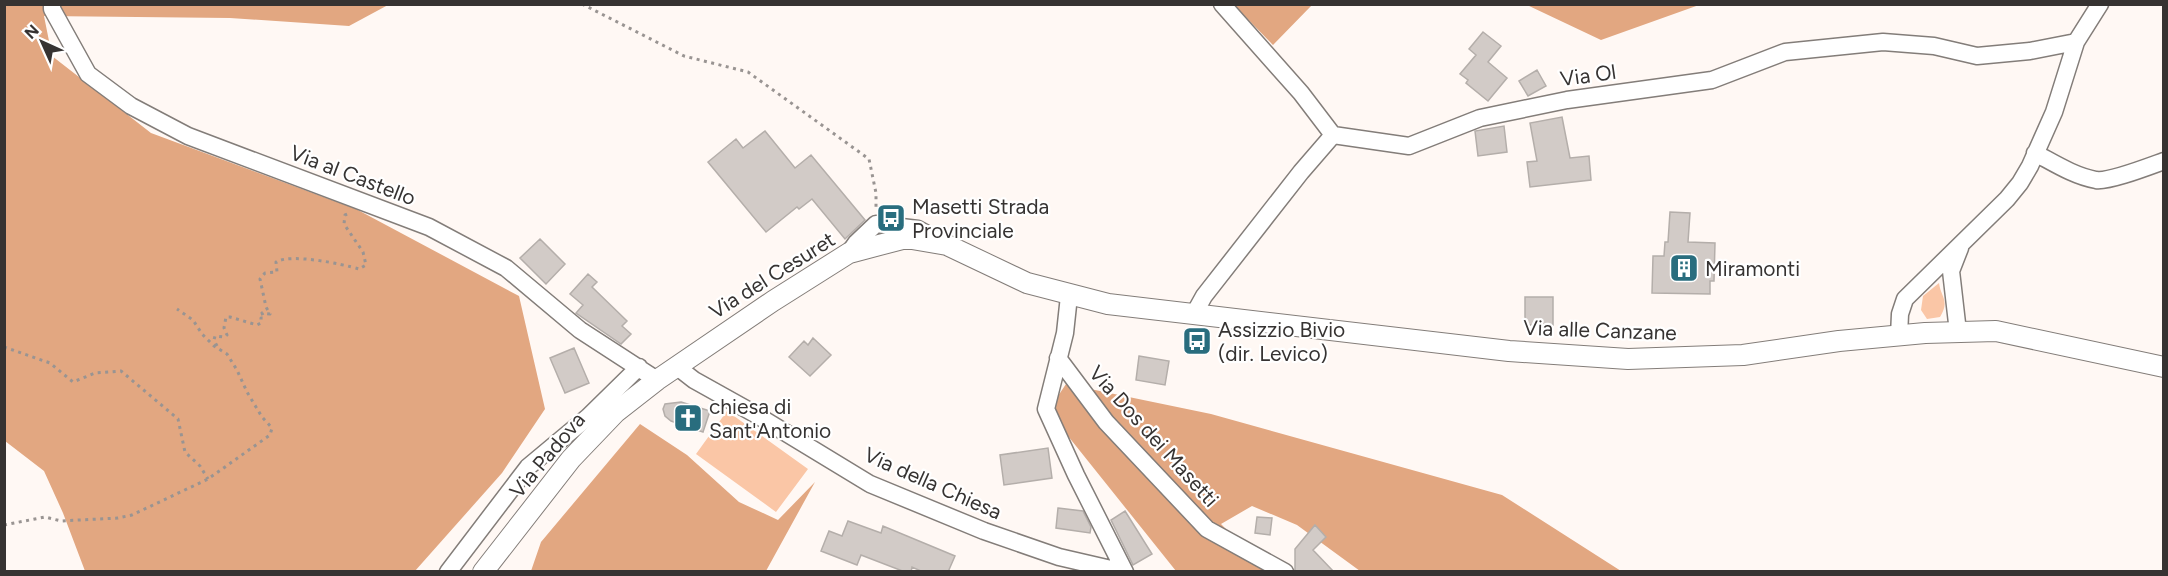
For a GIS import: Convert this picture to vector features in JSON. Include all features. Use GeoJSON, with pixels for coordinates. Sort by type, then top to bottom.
{"type":"FeatureCollection","features":[{"type":"Feature","properties":{"kind":"main road","name":"Via del Cesuret"},"geometry":{"type":"LineString","coordinates":[[657,380],[772,301],[849,253],[906,238],[947,245],[1027,283],[1069,296]]}},
{"type":"Feature","properties":{"kind":"main road","name":"Via alle Canzane"},"geometry":{"type":"LineString","coordinates":[[1069,296],[1108,304],[1509,351],[1628,359],[1743,355],[1839,341],[1925,333],[1996,331],[2163,367]]}},
{"type":"Feature","properties":{"kind":"main road","name":"Via Padova"},"geometry":{"type":"LineString","coordinates":[[483,572],[571,459],[616,412],[657,380]]}},
{"type":"Feature","properties":{"kind":"street","name":"Via al Castello"},"geometry":{"type":"LineString","coordinates":[[52,4],[52,9],[88,74],[131,106],[188,136],[429,227],[506,268],[580,330],[657,380]]}},
{"type":"Feature","properties":{"kind":"street"},"geometry":{"type":"LineString","coordinates":[[1194,314],[1211,287],[1333,135],[1301,93],[1222,4]]}},
{"type":"Feature","properties":{"kind":"street"},"geometry":{"type":"LineString","coordinates":[[1899,336],[1900,314],[1905,299],[2007,199],[2020,183],[2054,112],[2076,42],[2100,4]]}},
{"type":"Feature","properties":{"kind":"street","name":"Via Ol"},"geometry":{"type":"LineString","coordinates":[[1333,135],[1409,146],[1480,118],[1567,100],[1712,80],[1785,52],[1883,42],[1934,46],[1977,56],[2030,51],[2076,42]]}},
{"type":"Feature","properties":{"kind":"street"},"geometry":{"type":"LineString","coordinates":[[2035,153],[2074,173],[2098,181],[2163,161]]}},
{"type":"Feature","properties":{"kind":"street"},"geometry":{"type":"LineString","coordinates":[[849,253],[876,224],[918,229],[947,245]]}},
{"type":"Feature","properties":{"kind":"street"},"geometry":{"type":"LineString","coordinates":[[1958,332],[1951,271],[1961,244]]}},
{"type":"Feature","properties":{"kind":"street"},"geometry":{"type":"LineString","coordinates":[[1069,296],[1065,333],[1046,409],[1125,572]]}},
{"type":"Feature","properties":{"kind":"street","name":"Via Dos dei Masetti"},"geometry":{"type":"LineString","coordinates":[[1058,358],[1106,422],[1207,529],[1285,572]]}},
{"type":"Feature","properties":{"kind":"street","name":"Via della Chiesa"},"geometry":{"type":"LineString","coordinates":[[676,366],[693,380],[755,414],[870,484],[1057,564],[1125,572]]}},
{"type":"Feature","properties":{"kind":"street"},"geometry":{"type":"LineString","coordinates":[[448,572],[528,467],[588,417],[639,367]]}},
{"type":"Feature","properties":{"kind":"path"},"geometry":{"type":"LineString","coordinates":[[582,4],[684,57],[748,72],[869,159],[876,193],[876,224]]}},
{"type":"Feature","properties":{"kind":"path"},"geometry":{"type":"LineString","coordinates":[[218,348],[214,340],[215,336],[227,335],[224,328],[226,317],[257,325],[261,323],[261,318],[264,318],[262,313],[270,314],[266,307],[260,279],[265,273],[277,272],[276,262],[292,258],[346,264],[359,269],[366,265],[363,252],[344,224],[345,215],[355,214]]}},
{"type":"Feature","properties":{"kind":"path"},"geometry":{"type":"LineString","coordinates":[[4,525],[45,517],[61,521],[132,514],[208,479],[270,435],[272,428],[262,417],[227,354],[202,334],[193,320],[177,309]]}},
{"type":"Feature","properties":{"kind":"path"},"geometry":{"type":"LineString","coordinates":[[4,347],[50,363],[73,382],[95,373],[121,371],[178,419],[184,452],[200,466],[208,479]]}},
{"type":"Feature","properties":{"kind":"shaded area"},"geometry":{"type":"Polygon","coordinates":[[[4,5],[388,5],[349,26],[230,18],[44,16],[52,56],[151,133],[356,209],[519,296],[545,409],[502,473],[415,571],[85,571],[44,471],[5,441],[4,5]]]}},
{"type":"Feature","properties":{"kind":"shaded area"},"geometry":{"type":"Polygon","coordinates":[[[1234,5],[1312,5],[1273,45],[1234,5]]]}},
{"type":"Feature","properties":{"kind":"shaded area"},"geometry":{"type":"Polygon","coordinates":[[[1527,5],[1699,5],[1601,40],[1527,5]]]}},
{"type":"Feature","properties":{"kind":"shaded area"},"geometry":{"type":"Polygon","coordinates":[[[1939,283],[1945,303],[1943,311],[1940,317],[1927,319],[1921,310],[1923,296],[1939,283]]]}},
{"type":"Feature","properties":{"kind":"shaded area"},"geometry":{"type":"Polygon","coordinates":[[[1066,384],[1211,414],[1502,495],[1621,571],[1360,571],[1297,525],[1252,506],[1221,524],[1267,571],[1176,571],[1048,411],[1066,384]]]}},
{"type":"Feature","properties":{"kind":"shaded area"},"geometry":{"type":"Polygon","coordinates":[[[727,411],[808,469],[776,512],[696,454],[727,411]]]}},
{"type":"Feature","properties":{"kind":"shaded area"},"geometry":{"type":"Polygon","coordinates":[[[640,424],[687,455],[739,502],[778,520],[815,482],[766,571],[531,571],[541,542],[640,424]]]}},
{"type":"Feature","properties":{"kind":"building"},"geometry":{"type":"Polygon","coordinates":[[[1483,32],[1501,46],[1488,62],[1507,78],[1488,101],[1466,83],[1468,80],[1460,74],[1476,55],[1469,49],[1483,32]]]}},
{"type":"Feature","properties":{"kind":"building"},"geometry":{"type":"Polygon","coordinates":[[[1537,70],[1546,86],[1528,96],[1519,81],[1537,70]]]}},
{"type":"Feature","properties":{"kind":"building"},"geometry":{"type":"Polygon","coordinates":[[[1562,117],[1570,158],[1589,156],[1591,180],[1530,187],[1527,162],[1537,161],[1530,123],[1562,117]]]}},
{"type":"Feature","properties":{"kind":"building"},"geometry":{"type":"Polygon","coordinates":[[[1504,126],[1507,152],[1478,156],[1475,131],[1504,126]]]}},
{"type":"Feature","properties":{"kind":"building"},"geometry":{"type":"Polygon","coordinates":[[[765,131],[795,168],[811,155],[865,220],[845,239],[812,199],[799,209],[797,207],[766,232],[708,162],[736,139],[743,148],[765,131]]]}},
{"type":"Feature","properties":{"kind":"building","name":"Miramonti"},"geometry":{"type":"Polygon","coordinates":[[[1670,212],[1690,213],[1688,242],[1715,243],[1714,281],[1710,281],[1710,294],[1652,293],[1653,256],[1664,256],[1665,242],[1668,242],[1670,212]]]}},
{"type":"Feature","properties":{"kind":"building"},"geometry":{"type":"Polygon","coordinates":[[[540,239],[565,264],[546,284],[520,258],[540,239]]]}},
{"type":"Feature","properties":{"kind":"building"},"geometry":{"type":"Polygon","coordinates":[[[588,274],[597,282],[592,287],[627,321],[622,326],[631,334],[621,344],[576,313],[583,305],[570,294],[588,274]]]}},
{"type":"Feature","properties":{"kind":"building"},"geometry":{"type":"Polygon","coordinates":[[[1525,297],[1553,297],[1553,325],[1525,325],[1525,297]]]}},
{"type":"Feature","properties":{"kind":"building"},"geometry":{"type":"Polygon","coordinates":[[[813,338],[831,355],[810,376],[789,357],[804,341],[808,345],[813,338]]]}},
{"type":"Feature","properties":{"kind":"building"},"geometry":{"type":"Polygon","coordinates":[[[574,348],[589,383],[565,393],[550,358],[574,348]]]}},
{"type":"Feature","properties":{"kind":"building"},"geometry":{"type":"Polygon","coordinates":[[[1139,356],[1169,361],[1165,385],[1136,380],[1139,356]]]}},
{"type":"Feature","properties":{"kind":"building","name":"chiesa di Sant'Antonio"},"geometry":{"type":"Polygon","coordinates":[[[681,402],[710,411],[703,432],[671,421],[665,416],[663,409],[665,404],[681,402]]]}},
{"type":"Feature","properties":{"kind":"building"},"geometry":{"type":"Polygon","coordinates":[[[1048,448],[1052,478],[1004,485],[1000,455],[1048,448]]]}},
{"type":"Feature","properties":{"kind":"building"},"geometry":{"type":"Polygon","coordinates":[[[1058,508],[1083,511],[1091,527],[1090,533],[1056,528],[1058,508]]]}},
{"type":"Feature","properties":{"kind":"building"},"geometry":{"type":"Polygon","coordinates":[[[1125,511],[1152,554],[1133,565],[1111,520],[1125,511]]]}},
{"type":"Feature","properties":{"kind":"building"},"geometry":{"type":"Polygon","coordinates":[[[1257,517],[1272,518],[1270,535],[1255,533],[1257,517]]]}},
{"type":"Feature","properties":{"kind":"building"},"geometry":{"type":"Polygon","coordinates":[[[848,521],[881,533],[883,526],[955,556],[948,572],[923,572],[912,567],[911,572],[905,572],[861,555],[857,565],[821,551],[829,531],[842,536],[848,521]]]}},
{"type":"Feature","properties":{"kind":"building"},"geometry":{"type":"Polygon","coordinates":[[[1315,525],[1326,537],[1313,550],[1334,572],[1295,572],[1295,549],[1315,525]]]}},
{"type":"Feature","properties":{"kind":"place","name":"Masetti Strada Provinciale"},"geometry":{"type":"Point","coordinates":[891,218]}},
{"type":"Feature","properties":{"kind":"place","name":"Miramonti"},"geometry":{"type":"Point","coordinates":[1684,268]}},
{"type":"Feature","properties":{"kind":"place","name":"Assizzio Bivio (dir. Levico)"},"geometry":{"type":"Point","coordinates":[1197,341]}},
{"type":"Feature","properties":{"kind":"place","name":"chiesa di Sant'Antonio"},"geometry":{"type":"Point","coordinates":[688,418]}}]}
